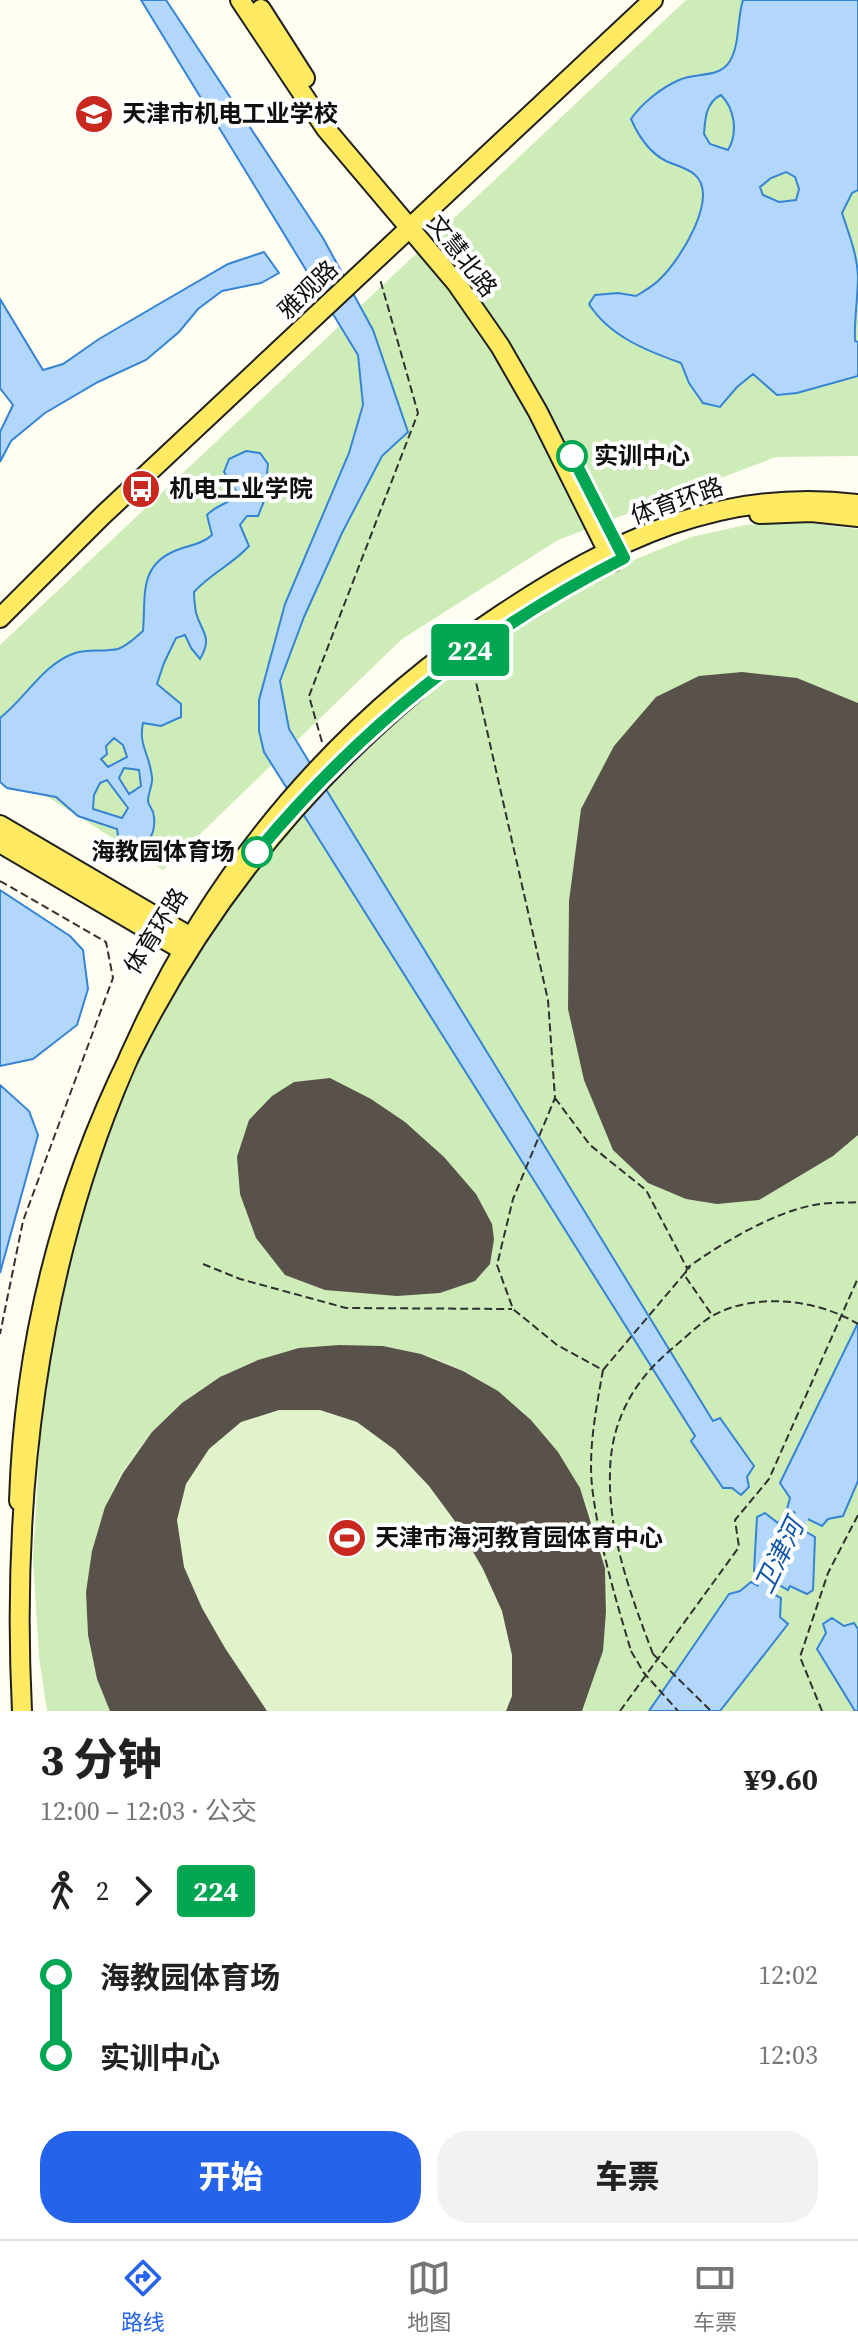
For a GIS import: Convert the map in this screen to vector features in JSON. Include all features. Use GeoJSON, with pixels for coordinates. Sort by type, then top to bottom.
{"type":"FeatureCollection","features":[{"type":"Feature","properties":{"kind":"main road","name":"文慧北路"},"geometry":{"type":"LineString","coordinates":[[240,0],[348,158],[465,277],[512,344],[544,401],[616,555]]}},
{"type":"Feature","properties":{"kind":"main road","name":"文慧北路"},"geometry":{"type":"LineString","coordinates":[[255,0],[319,99],[411,221]]}},
{"type":"Feature","properties":{"kind":"main road","name":"雅观路"},"geometry":{"type":"LineString","coordinates":[[0,606],[60,544],[309,316],[370,267],[411,221],[642,0]]}},
{"type":"Feature","properties":{"kind":"main road","name":"雅观路"},"geometry":{"type":"LineString","coordinates":[[411,221],[653,0]]}},
{"type":"Feature","properties":{"kind":"main road","name":"雅观路"},"geometry":{"type":"LineString","coordinates":[[0,618],[309,316]]}},
{"type":"Feature","properties":{"kind":"main road","name":"体育环路"},"geometry":{"type":"LineString","coordinates":[[323,768],[469,651],[616,555],[668,525],[728,507],[786,499],[858,504]]}},
{"type":"Feature","properties":{"kind":"main road","name":"体育环路"},"geometry":{"type":"LineString","coordinates":[[22,1711],[10,1622],[6,1520],[8,1453],[22,1335],[54,1207],[93,1098],[127,1024],[184,942],[238,876],[285,809],[378,706],[476,631],[541,588],[616,555],[731,518],[784,512],[858,517]]}},
{"type":"Feature","properties":{"kind":"main road"},"geometry":{"type":"LineString","coordinates":[[0,825],[184,942]]}},
{"type":"Feature","properties":{"kind":"main road"},"geometry":{"type":"LineString","coordinates":[[0,843],[184,942]]}},
{"type":"Feature","properties":{"kind":"main road","name":"体育环路"},"geometry":{"type":"LineString","coordinates":[[34,1711],[21,1603],[18,1527],[23,1432],[37,1336],[58,1241],[97,1126],[184,942]]}},
{"type":"Feature","properties":{"kind":"path"},"geometry":{"type":"LineString","coordinates":[[322,742],[309,696],[418,413],[370,267]]}},
{"type":"Feature","properties":{"kind":"path"},"geometry":{"type":"LineString","coordinates":[[469,651],[548,1000],[555,1098],[513,1199],[497,1265],[513,1309],[557,1345],[603,1370]]}},
{"type":"Feature","properties":{"kind":"path"},"geometry":{"type":"LineString","coordinates":[[0,881],[106,942],[113,978],[23,1221],[0,1334]]}},
{"type":"Feature","properties":{"kind":"path"},"geometry":{"type":"LineString","coordinates":[[555,1098],[590,1145],[646,1190],[688,1267],[685,1276],[713,1316]]}},
{"type":"Feature","properties":{"kind":"path"},"geometry":{"type":"LineString","coordinates":[[678,1711],[644,1673],[631,1651],[615,1598],[592,1492],[592,1429],[603,1370],[688,1267],[715,1247],[813,1205],[858,1202]]}},
{"type":"Feature","properties":{"kind":"path"},"geometry":{"type":"LineString","coordinates":[[203,1264],[240,1279],[346,1308],[513,1309]]}},
{"type":"Feature","properties":{"kind":"path"},"geometry":{"type":"LineString","coordinates":[[620,1711],[739,1547],[735,1520],[769,1479],[858,1278]]}},
{"type":"Feature","properties":{"kind":"path"},"geometry":{"type":"LineString","coordinates":[[711,1711],[653,1654],[623,1571],[610,1471],[616,1425],[633,1389],[655,1362],[713,1316],[749,1303],[783,1302],[818,1306],[858,1324]]}},
{"type":"Feature","properties":{"kind":"path"},"geometry":{"type":"LineString","coordinates":[[822,1711],[800,1657],[828,1573],[858,1515]]}},
{"type":"Feature","properties":{"kind":"green space"},"geometry":{"type":"Polygon","coordinates":[[[686,0],[858,0],[858,456],[776,457],[558,540],[402,639],[163,870],[40,792],[0,772],[0,645],[686,0]]]}},
{"type":"Feature","properties":{"kind":"green space"},"geometry":{"type":"Polygon","coordinates":[[[792,521],[858,529],[858,1711],[47,1711],[39,1657],[33,1559],[42,1404],[81,1209],[132,1068],[180,980],[223,912],[289,828],[441,681],[536,617],[636,559],[691,537],[745,525],[792,521]]]}},
{"type":"Feature","properties":{"kind":"green space","name":"天津市海河教育园体育中心"},"geometry":{"type":"Polygon","coordinates":[[[339,1345],[408,1351],[454,1366],[516,1406],[543,1433],[565,1463],[597,1531],[607,1586],[603,1641],[595,1677],[582,1711],[110,1711],[91,1655],[87,1605],[103,1514],[124,1470],[168,1416],[221,1377],[264,1360],[339,1345]]]}},
{"type":"Feature","properties":{"kind":"water"},"geometry":{"type":"Polygon","coordinates":[[[141,0],[166,0],[323,238],[373,330],[408,432],[382,456],[342,533],[304,617],[280,681],[289,729],[713,1421],[720,1418],[754,1466],[747,1477],[749,1487],[741,1495],[732,1488],[723,1488],[691,1441],[695,1436],[264,752],[259,731],[259,700],[285,604],[349,453],[363,405],[358,355],[141,0]]]}},
{"type":"Feature","properties":{"kind":"water"},"geometry":{"type":"Polygon","coordinates":[[[743,0],[858,0],[858,190],[852,193],[842,213],[857,268],[855,341],[858,342],[858,376],[797,393],[777,395],[753,374],[720,407],[703,403],[689,383],[681,363],[618,334],[589,304],[595,295],[618,293],[636,296],[646,290],[669,270],[694,228],[703,197],[701,184],[694,174],[655,153],[631,119],[646,102],[672,83],[714,73],[725,67],[735,47],[743,0]],[[721,95],[709,106],[704,134],[710,144],[728,150],[734,121],[721,95]],[[786,172],[760,187],[763,195],[779,202],[796,200],[799,189],[795,177],[786,172]]]}},
{"type":"Feature","properties":{"kind":"water"},"geometry":{"type":"Polygon","coordinates":[[[264,252],[279,273],[261,283],[222,291],[198,309],[179,332],[146,360],[98,382],[45,413],[11,441],[0,462],[0,432],[13,405],[0,388],[0,299],[43,370],[63,364],[99,339],[228,264],[264,252]]]}},
{"type":"Feature","properties":{"kind":"water"},"geometry":{"type":"Polygon","coordinates":[[[246,451],[260,453],[268,464],[264,501],[258,516],[247,516],[240,525],[249,546],[194,592],[196,613],[206,640],[200,659],[185,635],[176,638],[164,663],[157,684],[181,704],[181,717],[161,726],[143,723],[143,744],[152,777],[148,801],[153,812],[154,828],[143,848],[125,861],[117,850],[117,829],[78,816],[56,797],[7,788],[0,782],[0,718],[44,673],[64,658],[80,652],[118,649],[143,631],[146,583],[156,564],[164,556],[212,535],[207,515],[238,494],[224,472],[229,459],[246,451]],[[114,738],[106,746],[107,754],[101,759],[108,767],[127,757],[123,745],[114,738]],[[124,768],[119,778],[129,794],[141,786],[139,770],[124,768]],[[107,780],[100,783],[94,795],[93,809],[122,818],[128,808],[107,780]]]}},
{"type":"Feature","properties":{"kind":"water"},"geometry":{"type":"Polygon","coordinates":[[[0,890],[70,936],[83,950],[88,989],[77,1025],[33,1059],[0,1066],[0,890]]]}},
{"type":"Feature","properties":{"kind":"water"},"geometry":{"type":"Polygon","coordinates":[[[0,1085],[29,1111],[38,1135],[0,1273],[0,1085]]]}},
{"type":"Feature","properties":{"kind":"water"},"geometry":{"type":"Polygon","coordinates":[[[858,1323],[858,1481],[843,1516],[828,1519],[822,1526],[787,1509],[790,1498],[780,1483],[858,1323]]]}},
{"type":"Feature","properties":{"kind":"water"},"geometry":{"type":"Polygon","coordinates":[[[765,1513],[778,1523],[782,1518],[815,1537],[813,1590],[807,1594],[790,1586],[788,1590],[754,1571],[757,1517],[765,1513]]]}},
{"type":"Feature","properties":{"kind":"water"},"geometry":{"type":"Polygon","coordinates":[[[751,1582],[781,1598],[780,1617],[788,1624],[720,1711],[649,1711],[729,1594],[740,1591],[751,1582]]]}},
{"type":"Feature","properties":{"kind":"water"},"geometry":{"type":"Polygon","coordinates":[[[832,1618],[844,1626],[854,1623],[858,1629],[858,1711],[855,1711],[817,1649],[826,1633],[823,1624],[832,1618]]]}},
{"type":"Feature","properties":{"kind":"building"},"geometry":{"type":"Polygon","coordinates":[[[742,672],[797,678],[858,703],[858,1135],[833,1156],[759,1200],[717,1204],[686,1199],[648,1183],[613,1150],[584,1080],[568,1009],[569,901],[581,809],[614,746],[656,697],[699,676],[742,672]]]}},
{"type":"Feature","properties":{"kind":"building"},"geometry":{"type":"Polygon","coordinates":[[[330,1078],[371,1099],[405,1122],[444,1157],[476,1194],[492,1224],[494,1239],[490,1264],[475,1281],[440,1293],[397,1296],[325,1290],[285,1275],[256,1238],[240,1194],[237,1157],[249,1120],[272,1096],[294,1082],[330,1078]]]}},
{"type":"Feature","properties":{"kind":"building"},"geometry":{"type":"Polygon","coordinates":[[[383,1346],[421,1354],[463,1371],[498,1391],[531,1420],[558,1452],[580,1488],[605,1568],[603,1651],[582,1711],[506,1711],[512,1696],[512,1655],[502,1611],[483,1569],[457,1524],[429,1486],[395,1450],[357,1422],[320,1410],[279,1410],[241,1422],[209,1449],[186,1484],[177,1520],[184,1567],[202,1608],[267,1711],[110,1711],[97,1679],[88,1635],[86,1592],[92,1551],[105,1507],[123,1473],[152,1432],[182,1403],[220,1377],[258,1360],[299,1348],[383,1346]]]}},
{"type":"Feature","properties":{"kind":"waterway","name":"卫津河"},"geometry":{"type":"LineString","coordinates":[[789,1542],[810,1499]]}},
{"type":"Feature","properties":{"kind":"waterway","name":"卫津河"},"geometry":{"type":"LineString","coordinates":[[756,1606],[778,1564]]}},
{"type":"Feature","properties":{"kind":"bus line","name":"224"},"geometry":{"type":"LineString","coordinates":[[257,852],[348,752],[423,685],[530,610],[624,558],[572,456]]}},
{"type":"Feature","properties":{"kind":"place","name":"天津市机电工业学校"},"geometry":{"type":"Point","coordinates":[94,114]}},
{"type":"Feature","properties":{"kind":"place","name":"实训中心"},"geometry":{"type":"Point","coordinates":[572,456]}},
{"type":"Feature","properties":{"kind":"place","name":"机电工业学院"},"geometry":{"type":"Point","coordinates":[141,489]}},
{"type":"Feature","properties":{"kind":"place","name":"海教园体育场"},"geometry":{"type":"Point","coordinates":[257,852]}},
{"type":"Feature","properties":{"kind":"place","name":"天津市海河教育园体育中心"},"geometry":{"type":"Point","coordinates":[347,1538]}}]}
